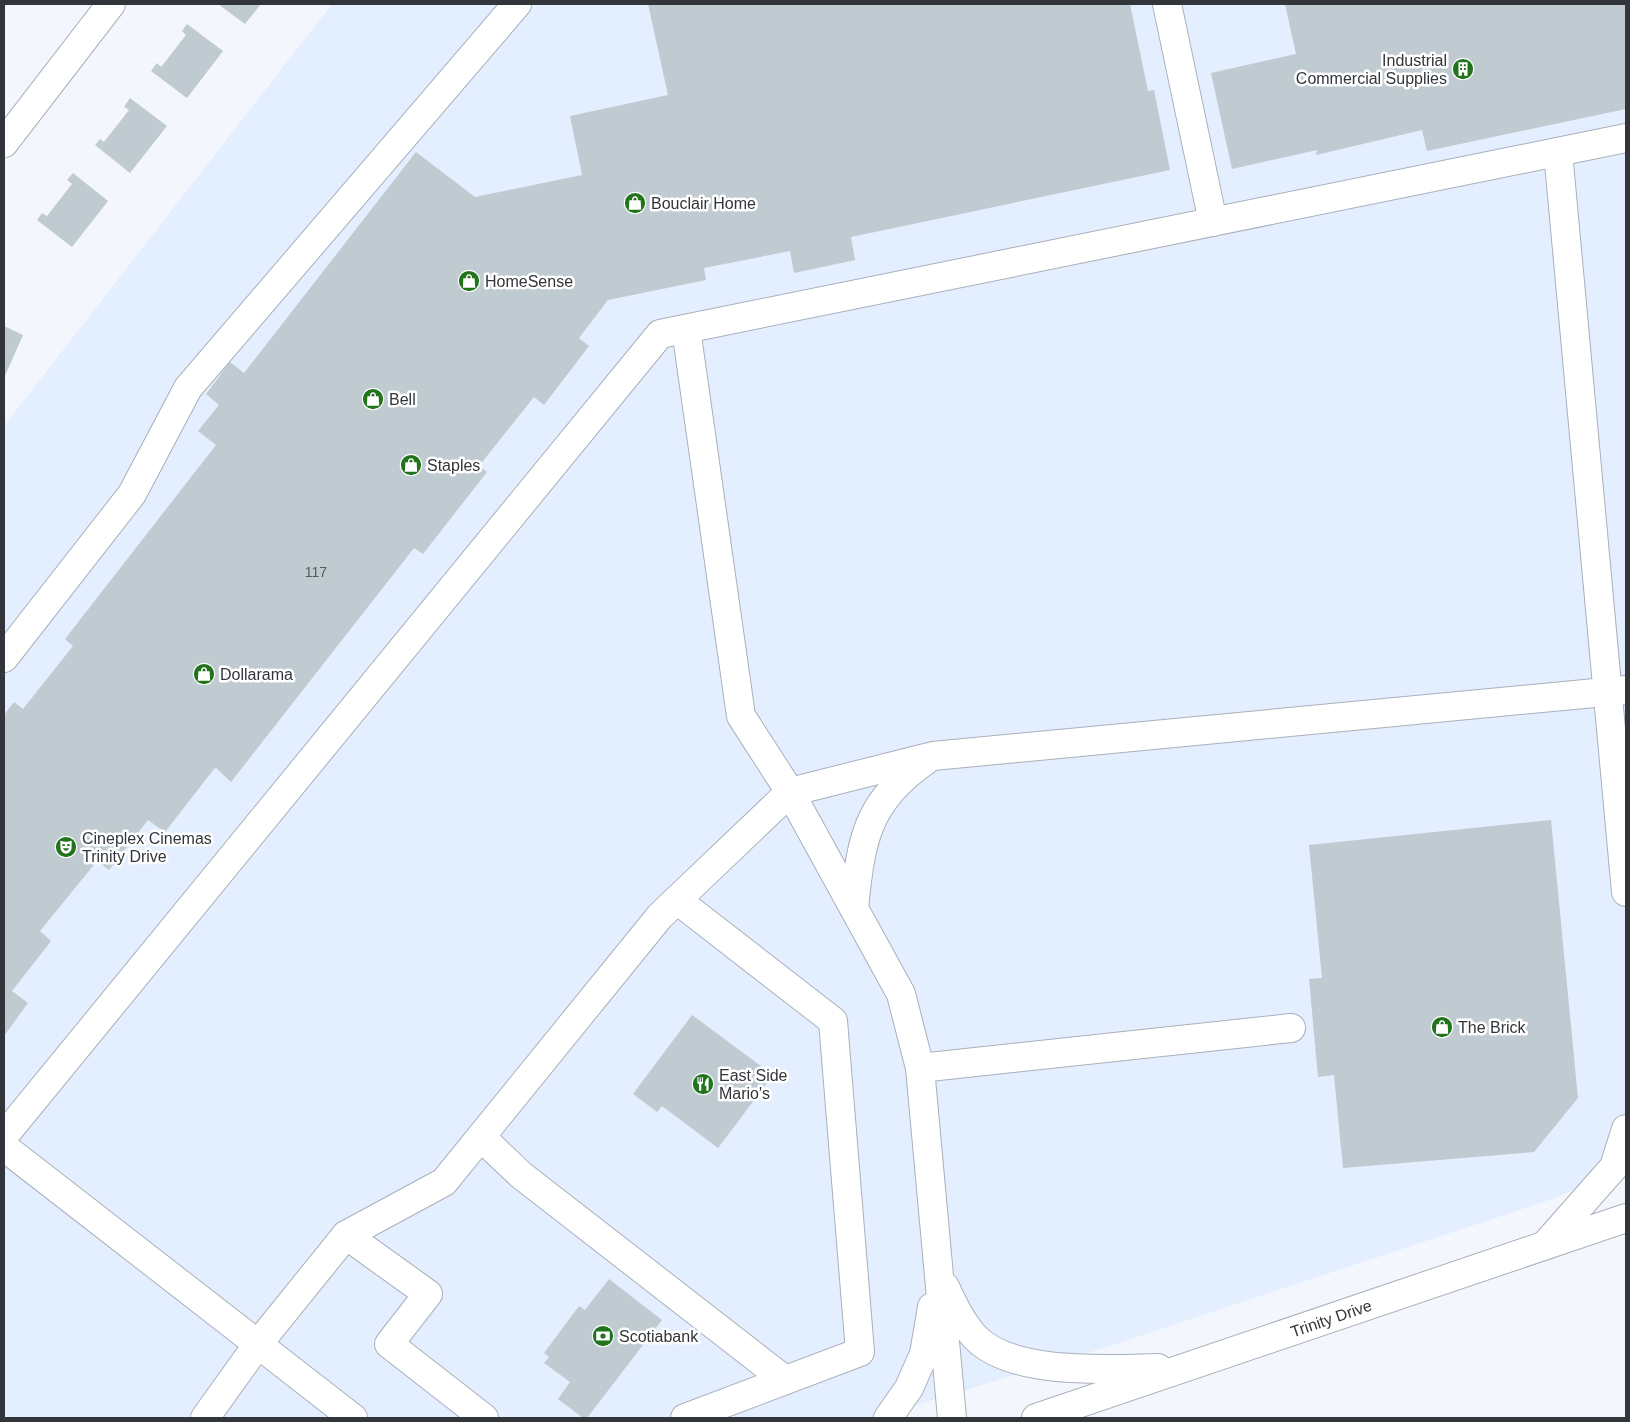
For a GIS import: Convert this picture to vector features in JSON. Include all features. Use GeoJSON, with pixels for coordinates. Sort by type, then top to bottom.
{"type":"FeatureCollection","features":[{"type":"Feature","properties":{"kind":"street"},"geometry":{"type":"LineString","coordinates":[[4,143],[111,4]]}},
{"type":"Feature","properties":{"kind":"street"},"geometry":{"type":"LineString","coordinates":[[4,658],[132,494],[188,388],[516,4]]}},
{"type":"Feature","properties":{"kind":"street"},"geometry":{"type":"LineString","coordinates":[[1167,4],[1213,222]]}},
{"type":"Feature","properties":{"kind":"street"},"geometry":{"type":"LineString","coordinates":[[4,1136],[660,334],[1626,138]]}},
{"type":"Feature","properties":{"kind":"street"},"geometry":{"type":"LineString","coordinates":[[1558,152],[1617,691],[1621,831],[1626,892]]}},
{"type":"Feature","properties":{"kind":"street"},"geometry":{"type":"LineString","coordinates":[[686,329],[711,585],[741,716],[790,792],[900,994],[920,1068],[952,1418]]}},
{"type":"Feature","properties":{"kind":"street"},"geometry":{"type":"LineString","coordinates":[[205,1418],[258,1344],[346,1235],[444,1182],[660,916],[790,792],[933,756],[1617,691]]}},
{"type":"Feature","properties":{"kind":"street"},"geometry":{"type":"LineString","coordinates":[[854,908],[860,855],[871,820],[885,796],[904,776],[933,756]]}},
{"type":"Feature","properties":{"kind":"street"},"geometry":{"type":"LineString","coordinates":[[1621,831],[1626,800]]}},
{"type":"Feature","properties":{"kind":"street"},"geometry":{"type":"LineString","coordinates":[[677,900],[832,1021],[860,1352],[685,1418]]}},
{"type":"Feature","properties":{"kind":"street"},"geometry":{"type":"LineString","coordinates":[[920,1068],[1292,1028]]}},
{"type":"Feature","properties":{"kind":"street"},"geometry":{"type":"LineString","coordinates":[[1545,1245],[1614,1167],[1626,1129]]}},
{"type":"Feature","properties":{"kind":"street"},"geometry":{"type":"LineString","coordinates":[[481,1137],[521,1175],[785,1380]]}},
{"type":"Feature","properties":{"kind":"street"},"geometry":{"type":"LineString","coordinates":[[4,1147],[353,1418]]}},
{"type":"Feature","properties":{"kind":"street","name":"Trinity Drive"},"geometry":{"type":"LineString","coordinates":[[1036,1418],[1626,1218]]}},
{"type":"Feature","properties":{"kind":"street"},"geometry":{"type":"LineString","coordinates":[[346,1235],[428,1294],[389,1344],[484,1418]]}},
{"type":"Feature","properties":{"kind":"street"},"geometry":{"type":"LineString","coordinates":[[939,1274],[956,1312],[975,1337],[995,1352],[1020,1362],[1090,1370],[1187,1367]]}},
{"type":"Feature","properties":{"kind":"street"},"geometry":{"type":"LineString","coordinates":[[888,1418],[909,1388],[924,1354],[939,1274]]}},
{"type":"Feature","properties":{"kind":"shaded area"},"geometry":{"type":"Polygon","coordinates":[[[332,4],[1626,4],[1626,1168],[1552,1199],[1107,1347],[874,1418],[4,1418],[4,426],[332,4]]]}},
{"type":"Feature","properties":{"kind":"building"},"geometry":{"type":"Polygon","coordinates":[[[218,4],[261,4],[245,24],[218,4]]]}},
{"type":"Feature","properties":{"kind":"building"},"geometry":{"type":"Polygon","coordinates":[[[648,4],[1130,4],[1148,91],[1154,90],[1170,170],[851,237],[855,260],[794,273],[790,251],[704,268],[706,280],[608,300],[579,338],[589,346],[544,405],[534,397],[479,466],[487,472],[423,554],[414,548],[231,782],[216,768],[214,769],[165,832],[148,820],[109,870],[97,861],[40,931],[51,941],[12,991],[28,1003],[4,1036],[4,715],[14,702],[23,709],[73,646],[65,639],[216,445],[198,431],[219,405],[206,394],[230,362],[244,373],[416,152],[475,197],[582,175],[570,116],[668,95],[648,4]]]}},
{"type":"Feature","properties":{"kind":"building","name":"Industrial Commercial Supplies"},"geometry":{"type":"Polygon","coordinates":[[[1285,4],[1626,4],[1626,109],[1427,151],[1422,130],[1316,155],[1317,150],[1232,169],[1211,73],[1296,54],[1285,4]]]}},
{"type":"Feature","properties":{"kind":"building"},"geometry":{"type":"Polygon","coordinates":[[[187,24],[223,51],[187,98],[151,71],[157,63],[161,67],[186,35],[182,31],[187,24]]]}},
{"type":"Feature","properties":{"kind":"building"},"geometry":{"type":"Polygon","coordinates":[[[130,98],[167,126],[130,173],[95,145],[100,139],[104,142],[129,110],[124,107],[130,98]]]}},
{"type":"Feature","properties":{"kind":"building"},"geometry":{"type":"Polygon","coordinates":[[[73,173],[108,201],[72,247],[37,220],[42,213],[47,216],[72,184],[67,180],[73,173]]]}},
{"type":"Feature","properties":{"kind":"building"},"geometry":{"type":"Polygon","coordinates":[[[4,326],[23,335],[4,378],[4,326]]]}},
{"type":"Feature","properties":{"kind":"building","name":"The Brick"},"geometry":{"type":"Polygon","coordinates":[[[1551,820],[1578,1098],[1534,1152],[1343,1168],[1334,1075],[1318,1077],[1309,979],[1322,978],[1309,845],[1551,820]]]}},
{"type":"Feature","properties":{"kind":"building","name":"East Side Mario's"},"geometry":{"type":"Polygon","coordinates":[[[692,1015],[773,1075],[718,1148],[662,1106],[657,1112],[633,1094],[692,1015]]]}},
{"type":"Feature","properties":{"kind":"building","name":"Scotiabank"},"geometry":{"type":"Polygon","coordinates":[[[609,1279],[662,1320],[587,1418],[583,1418],[558,1399],[570,1382],[544,1363],[549,1357],[544,1353],[579,1306],[585,1310],[609,1279]]]}},
{"type":"Feature","properties":{"kind":"place","name":"Industrial Commercial Supplies"},"geometry":{"type":"Point","coordinates":[1463,69]}},
{"type":"Feature","properties":{"kind":"place","name":"Bouclair Home"},"geometry":{"type":"Point","coordinates":[635,203]}},
{"type":"Feature","properties":{"kind":"place","name":"HomeSense"},"geometry":{"type":"Point","coordinates":[469,281]}},
{"type":"Feature","properties":{"kind":"place","name":"Bell"},"geometry":{"type":"Point","coordinates":[373,399]}},
{"type":"Feature","properties":{"kind":"place","name":"Staples"},"geometry":{"type":"Point","coordinates":[411,465]}},
{"type":"Feature","properties":{"kind":"place","name":"Dollarama"},"geometry":{"type":"Point","coordinates":[204,674]}},
{"type":"Feature","properties":{"kind":"place","name":"Cineplex Cinemas Trinity Drive"},"geometry":{"type":"Point","coordinates":[66,847]}},
{"type":"Feature","properties":{"kind":"place","name":"The Brick"},"geometry":{"type":"Point","coordinates":[1442,1027]}},
{"type":"Feature","properties":{"kind":"place","name":"East Side Mario's"},"geometry":{"type":"Point","coordinates":[703,1084]}},
{"type":"Feature","properties":{"kind":"place","name":"Scotiabank"},"geometry":{"type":"Point","coordinates":[603,1336]}}]}
